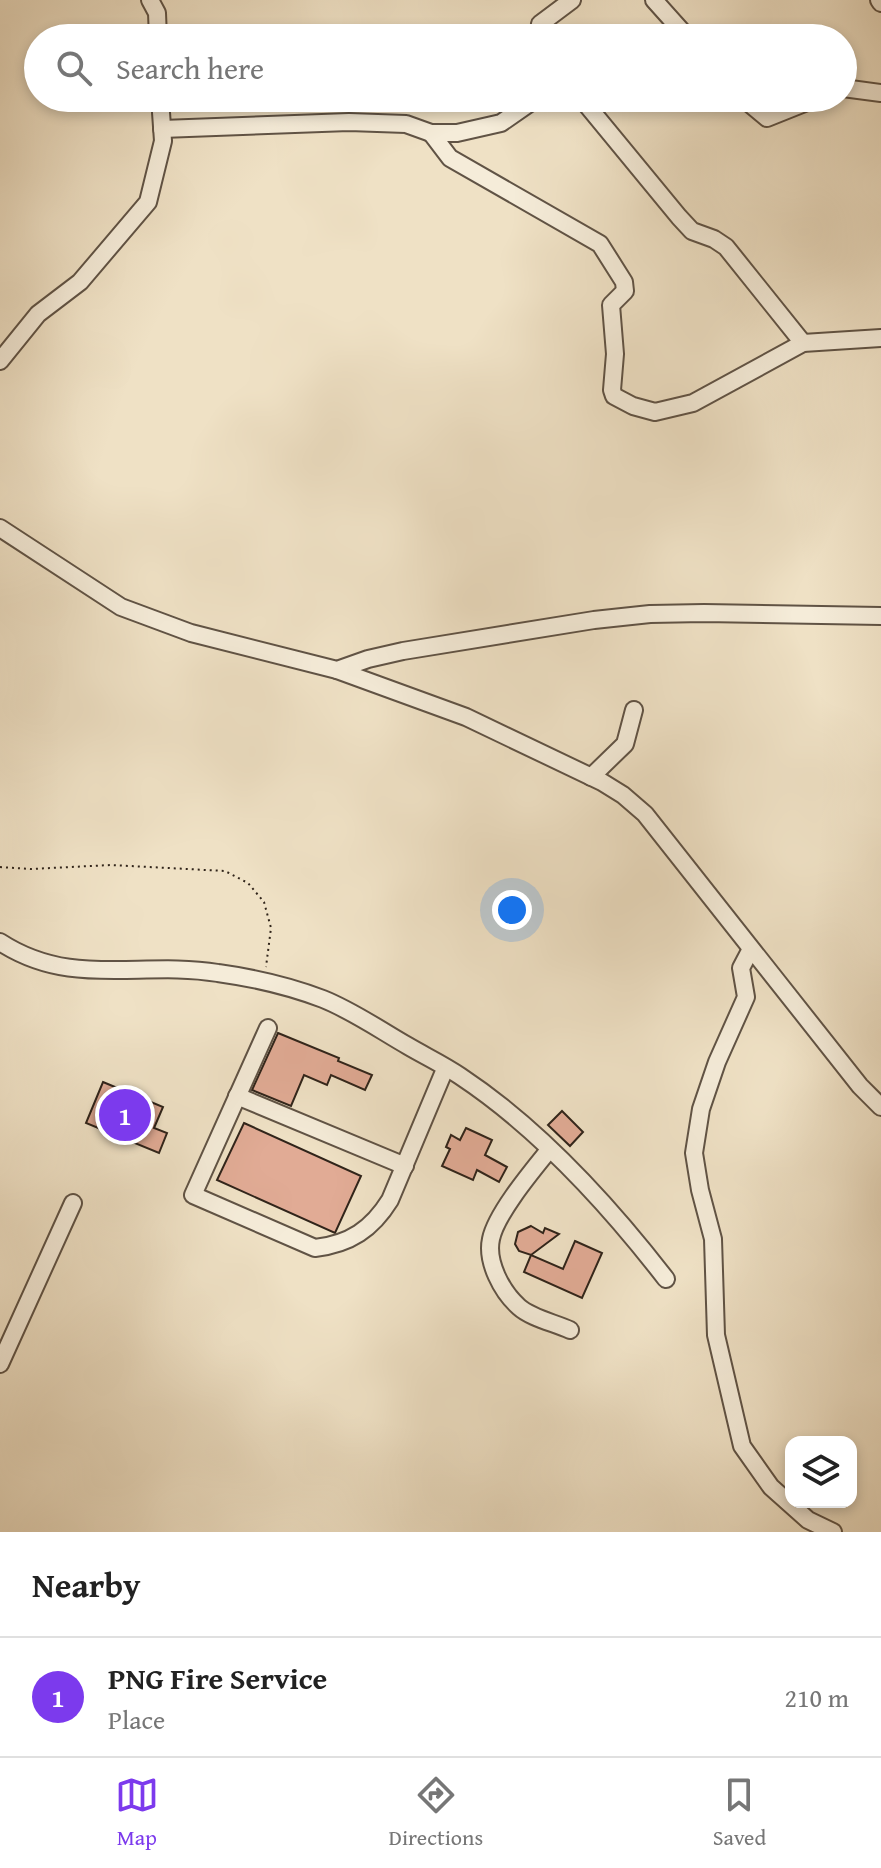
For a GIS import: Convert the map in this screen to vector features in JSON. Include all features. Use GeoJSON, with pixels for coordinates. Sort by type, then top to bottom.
{"type":"FeatureCollection","features":[{"type":"Feature","properties":{"kind":"street"},"geometry":{"type":"LineString","coordinates":[[150,0],[157,13],[157,24]]}},
{"type":"Feature","properties":{"kind":"street"},"geometry":{"type":"LineString","coordinates":[[540,24],[572,0]]}},
{"type":"Feature","properties":{"kind":"street"},"geometry":{"type":"LineString","coordinates":[[654,0],[675,24]]}},
{"type":"Feature","properties":{"kind":"street"},"geometry":{"type":"LineString","coordinates":[[857,90],[881,93]]}},
{"type":"Feature","properties":{"kind":"street"},"geometry":{"type":"LineString","coordinates":[[0,361],[38,314],[80,282],[148,202],[163,141],[161,112]]}},
{"type":"Feature","properties":{"kind":"street"},"geometry":{"type":"LineString","coordinates":[[162,129],[349,122],[406,124],[431,133],[457,133],[501,123],[517,112]]}},
{"type":"Feature","properties":{"kind":"street"},"geometry":{"type":"LineString","coordinates":[[593,112],[692,231],[726,247],[803,343]]}},
{"type":"Feature","properties":{"kind":"street"},"geometry":{"type":"LineString","coordinates":[[760,112],[767,118],[782,112]]}},
{"type":"Feature","properties":{"kind":"street"},"geometry":{"type":"LineString","coordinates":[[431,133],[450,158],[600,244],[624,282],[625,291],[611,305],[615,354],[612,390],[614,396],[633,406],[655,412],[693,403],[803,343],[881,338]]}},
{"type":"Feature","properties":{"kind":"street"},"geometry":{"type":"LineString","coordinates":[[0,528],[121,607],[191,633],[337,670],[466,717],[623,795],[645,814],[860,1086],[881,1107]]}},
{"type":"Feature","properties":{"kind":"street"},"geometry":{"type":"LineString","coordinates":[[337,670],[403,651],[650,614],[881,616]]}},
{"type":"Feature","properties":{"kind":"street"},"geometry":{"type":"LineString","coordinates":[[591,777],[625,744],[634,710]]}},
{"type":"Feature","properties":{"kind":"street"},"geometry":{"type":"LineString","coordinates":[[0,942],[32,958],[70,969],[214,972],[263,981],[325,1000],[478,1090],[549,1150],[629,1231],[666,1279]]}},
{"type":"Feature","properties":{"kind":"street"},"geometry":{"type":"LineString","coordinates":[[751,949],[741,968],[746,997],[717,1062],[701,1109],[694,1153],[713,1239],[716,1335],[742,1446],[771,1487],[808,1520],[833,1532]]}},
{"type":"Feature","properties":{"kind":"street"},"geometry":{"type":"LineString","coordinates":[[268,1028],[193,1195],[315,1248],[333,1246],[363,1234],[381,1215],[445,1069]]}},
{"type":"Feature","properties":{"kind":"street"},"geometry":{"type":"LineString","coordinates":[[237,1096],[405,1166]]}},
{"type":"Feature","properties":{"kind":"street"},"geometry":{"type":"LineString","coordinates":[[549,1150],[507,1208],[494,1232],[490,1250],[502,1287],[520,1309],[570,1330]]}},
{"type":"Feature","properties":{"kind":"street"},"geometry":{"type":"LineString","coordinates":[[0,1364],[73,1203]]}},
{"type":"Feature","properties":{"kind":"path"},"geometry":{"type":"LineString","coordinates":[[0,867],[31,869],[111,865],[225,871],[248,883],[264,902],[271,928],[263,981]]}},
{"type":"Feature","properties":{"kind":"building"},"geometry":{"type":"Polygon","coordinates":[[[278,1033],[372,1075],[365,1090],[331,1075],[327,1085],[304,1075],[291,1106],[252,1090],[278,1033]]]}},
{"type":"Feature","properties":{"kind":"building"},"geometry":{"type":"Polygon","coordinates":[[[103,1082],[163,1107],[154,1128],[167,1133],[159,1153],[86,1123],[103,1082]]]}},
{"type":"Feature","properties":{"kind":"building"},"geometry":{"type":"Polygon","coordinates":[[[562,1111],[583,1132],[570,1146],[548,1125],[562,1111]]]}},
{"type":"Feature","properties":{"kind":"building"},"geometry":{"type":"Polygon","coordinates":[[[244,1123],[361,1176],[335,1233],[217,1180],[244,1123]]]}},
{"type":"Feature","properties":{"kind":"building"},"geometry":{"type":"Polygon","coordinates":[[[466,1128],[492,1140],[485,1155],[507,1167],[499,1182],[477,1170],[473,1180],[442,1166],[450,1149],[446,1147],[451,1135],[460,1140],[466,1128]]]}},
{"type":"Feature","properties":{"kind":"building"},"geometry":{"type":"Polygon","coordinates":[[[531,1226],[543,1233],[545,1228],[559,1234],[531,1255],[519,1251],[515,1244],[518,1232],[531,1226]]]}},
{"type":"Feature","properties":{"kind":"building"},"geometry":{"type":"Polygon","coordinates":[[[575,1241],[602,1253],[582,1298],[524,1272],[531,1255],[563,1269],[575,1241]]]}},
{"type":"Feature","properties":{"kind":"place","name":"PNG Fire Service"},"geometry":{"type":"Point","coordinates":[125,1115]}}]}
